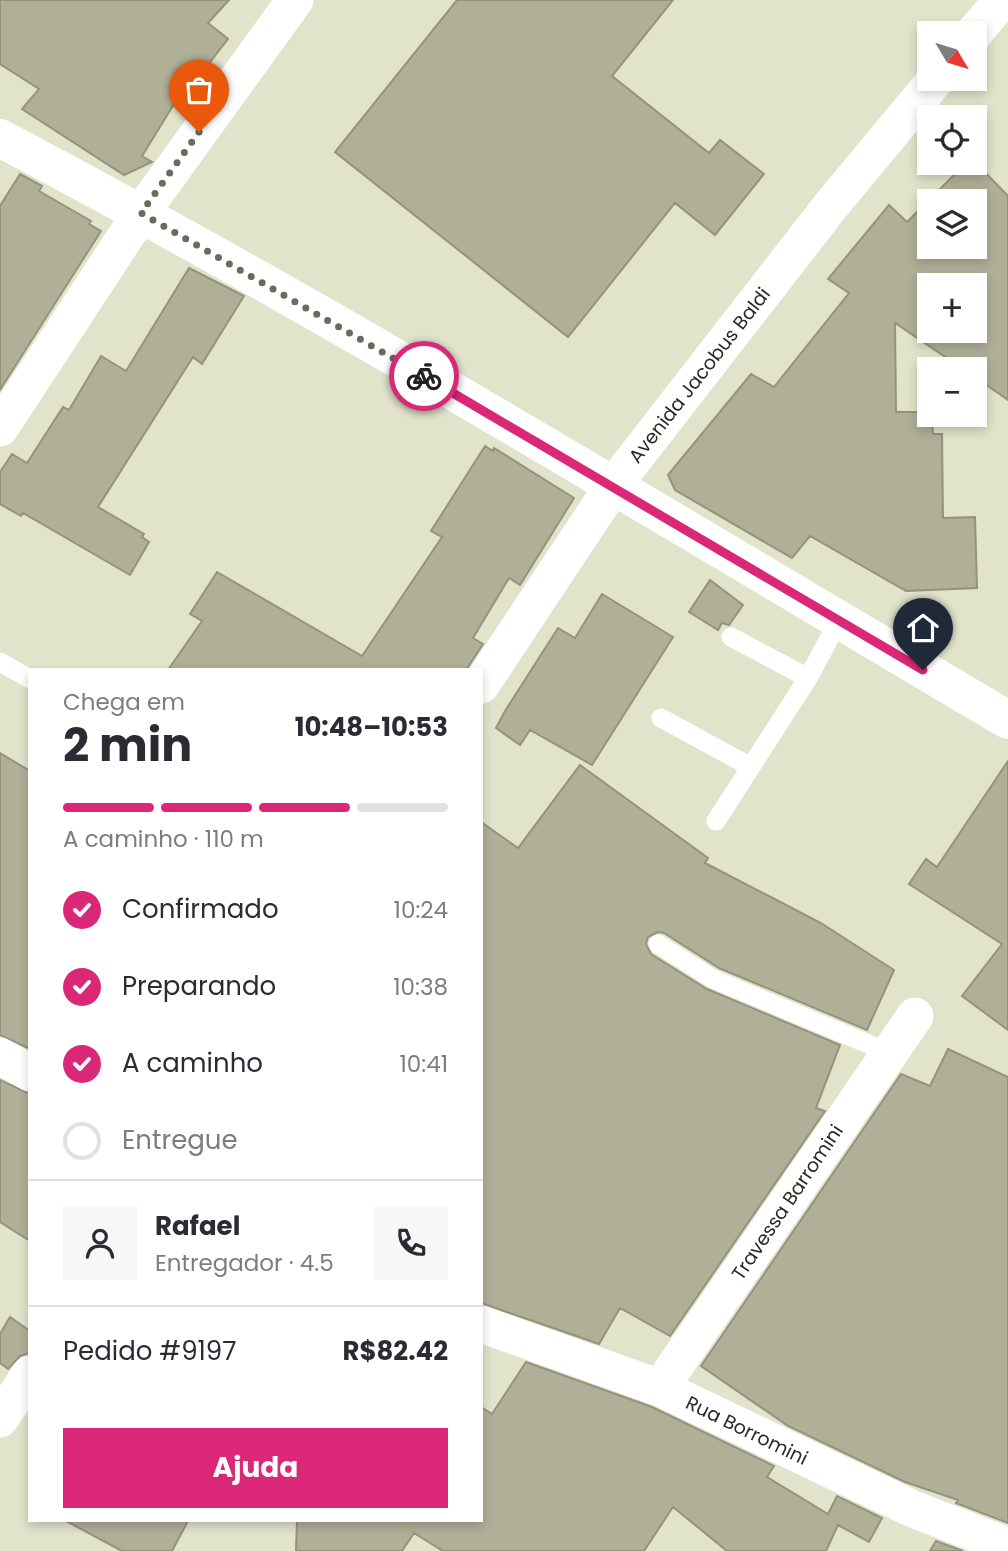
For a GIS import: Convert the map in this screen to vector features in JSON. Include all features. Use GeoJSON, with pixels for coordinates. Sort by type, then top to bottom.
{"type":"FeatureCollection","features":[{"type":"Feature","properties":{"kind":"street"},"geometry":{"type":"LineString","coordinates":[[0,428],[141,213],[295,0]]}},
{"type":"Feature","properties":{"kind":"street"},"geometry":{"type":"LineString","coordinates":[[984,21],[1002,0]]}},
{"type":"Feature","properties":{"kind":"street","name":"Avenida Jacobus Baldi"},"geometry":{"type":"LineString","coordinates":[[483,682],[613,486],[829,208],[926,91]]}},
{"type":"Feature","properties":{"kind":"street"},"geometry":{"type":"LineString","coordinates":[[0,138],[141,213],[613,486],[1008,720]]}},
{"type":"Feature","properties":{"kind":"street","name":"Travessa Barromini"},"geometry":{"type":"LineString","coordinates":[[660,1388],[915,1016]]}},
{"type":"Feature","properties":{"kind":"street"},"geometry":{"type":"LineString","coordinates":[[0,1056],[28,1072]]}},
{"type":"Feature","properties":{"kind":"street","name":"Rua Borromini"},"geometry":{"type":"LineString","coordinates":[[483,1325],[660,1388],[913,1509],[1008,1546]]}},
{"type":"Feature","properties":{"kind":"street"},"geometry":{"type":"LineString","coordinates":[[0,1419],[28,1377]]}},
{"type":"Feature","properties":{"kind":"lane"},"geometry":{"type":"LineString","coordinates":[[716,821],[808,678],[839,620]]}},
{"type":"Feature","properties":{"kind":"lane"},"geometry":{"type":"LineString","coordinates":[[731,637],[808,678]]}},
{"type":"Feature","properties":{"kind":"lane"},"geometry":{"type":"LineString","coordinates":[[0,662],[28,678]]}},
{"type":"Feature","properties":{"kind":"lane"},"geometry":{"type":"LineString","coordinates":[[661,718],[751,767]]}},
{"type":"Feature","properties":{"kind":"lane"},"geometry":{"type":"LineString","coordinates":[[658,944],[713,979],[890,1053]]}},
{"type":"Feature","properties":{"kind":"building"},"geometry":{"type":"Polygon","coordinates":[[[0,0],[229,0],[208,23],[228,39],[182,98],[179,96],[142,156],[152,162],[124,175],[22,109],[39,89],[0,64],[0,0]]]}},
{"type":"Feature","properties":{"kind":"building"},"geometry":{"type":"Polygon","coordinates":[[[457,0],[673,0],[612,76],[709,153],[720,140],[764,174],[715,235],[675,203],[568,337],[335,152],[457,0]]]}},
{"type":"Feature","properties":{"kind":"building"},"geometry":{"type":"Polygon","coordinates":[[[20,174],[42,186],[39,191],[91,221],[89,224],[101,231],[0,390],[0,206],[20,174]]]}},
{"type":"Feature","properties":{"kind":"building"},"geometry":{"type":"Polygon","coordinates":[[[987,174],[1008,196],[1008,400],[987,385],[987,357],[945,357],[925,343],[987,343],[987,273],[917,273],[917,338],[895,323],[896,412],[917,412],[917,427],[933,427],[933,434],[942,434],[943,518],[975,517],[977,588],[906,591],[810,536],[792,558],[675,490],[668,475],[751,374],[774,387],[849,293],[828,279],[889,205],[907,222],[917,212],[917,259],[987,259],[987,189],[940,189],[954,175],[987,174]]]}},
{"type":"Feature","properties":{"kind":"building"},"geometry":{"type":"Polygon","coordinates":[[[189,268],[244,296],[202,364],[193,357],[98,507],[144,534],[142,537],[149,542],[130,575],[23,513],[21,516],[0,504],[0,472],[12,454],[27,463],[63,407],[69,410],[101,356],[126,371],[189,268]]]}},
{"type":"Feature","properties":{"kind":"building"},"geometry":{"type":"Polygon","coordinates":[[[485,446],[493,451],[494,448],[574,498],[520,585],[509,578],[473,638],[483,644],[467,668],[169,668],[202,621],[190,614],[217,572],[362,656],[442,537],[431,531],[485,446]]]}},
{"type":"Feature","properties":{"kind":"building"},"geometry":{"type":"Polygon","coordinates":[[[710,580],[743,605],[729,625],[722,623],[718,630],[689,612],[710,580]]]}},
{"type":"Feature","properties":{"kind":"building"},"geometry":{"type":"Polygon","coordinates":[[[602,594],[673,637],[592,765],[530,730],[520,745],[496,728],[505,711],[558,628],[575,638],[602,594]]]}},
{"type":"Feature","properties":{"kind":"building"},"geometry":{"type":"Polygon","coordinates":[[[0,753],[28,770],[28,1048],[0,1035],[0,753]]]}},
{"type":"Feature","properties":{"kind":"building"},"geometry":{"type":"Polygon","coordinates":[[[1008,761],[1008,1030],[962,996],[1002,944],[909,884],[926,859],[937,867],[1008,761]]]}},
{"type":"Feature","properties":{"kind":"building"},"geometry":{"type":"Polygon","coordinates":[[[580,765],[708,858],[705,863],[821,923],[894,970],[867,1030],[719,968],[664,933],[658,932],[648,937],[646,944],[651,954],[707,989],[840,1045],[816,1108],[825,1111],[670,1336],[620,1308],[599,1344],[483,1304],[483,823],[518,848],[580,765]]]}},
{"type":"Feature","properties":{"kind":"building"},"geometry":{"type":"Polygon","coordinates":[[[948,1049],[1008,1077],[1008,1523],[956,1503],[958,1500],[905,1482],[788,1426],[701,1366],[901,1074],[930,1086],[948,1049]]]}},
{"type":"Feature","properties":{"kind":"building"},"geometry":{"type":"Polygon","coordinates":[[[0,1080],[28,1093],[28,1240],[0,1222],[0,1080]]]}},
{"type":"Feature","properties":{"kind":"building"},"geometry":{"type":"Polygon","coordinates":[[[10,1317],[28,1330],[28,1354],[20,1356],[8,1369],[0,1363],[0,1334],[10,1317]]]}},
{"type":"Feature","properties":{"kind":"building"},"geometry":{"type":"Polygon","coordinates":[[[526,1362],[652,1407],[774,1466],[767,1477],[828,1514],[837,1496],[882,1518],[869,1542],[838,1525],[826,1551],[727,1551],[673,1507],[644,1551],[443,1551],[414,1533],[402,1551],[296,1551],[297,1522],[483,1522],[483,1408],[492,1414],[526,1362]]]}},
{"type":"Feature","properties":{"kind":"building"},"geometry":{"type":"Polygon","coordinates":[[[68,1522],[187,1522],[172,1551],[122,1551],[68,1522]]]}},
{"type":"Feature","properties":{"kind":"building"},"geometry":{"type":"Polygon","coordinates":[[[936,1541],[963,1551],[930,1551],[936,1541]]]}},
{"type":"Feature","properties":{"kind":"way so far"},"geometry":{"type":"LineString","coordinates":[[199,132],[141,213],[424,376]]}},
{"type":"Feature","properties":{"kind":"route"},"geometry":{"type":"LineString","coordinates":[[424,376],[923,670]]}}]}
